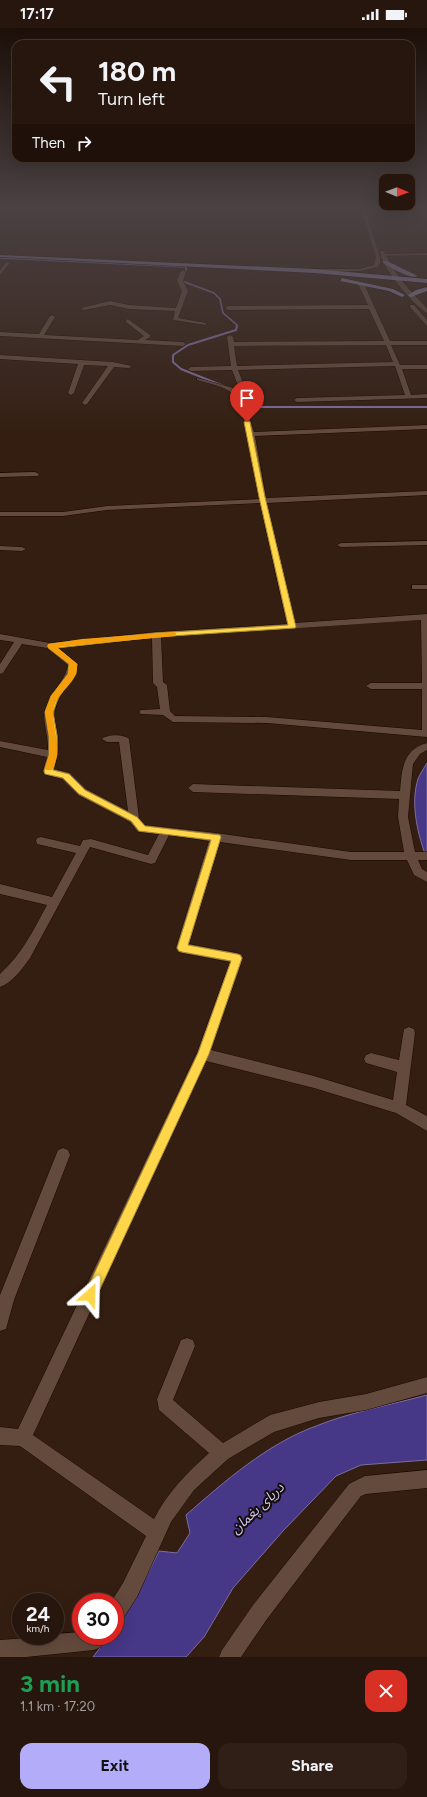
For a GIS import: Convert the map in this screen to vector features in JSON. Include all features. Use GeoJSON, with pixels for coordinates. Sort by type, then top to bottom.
{"type":"FeatureCollection","features":[{"type":"Feature","properties":{"kind":"main road"},"geometry":{"type":"LineString","coordinates":[[366,285],[391,290],[402,296]]}},
{"type":"Feature","properties":{"kind":"main road"},"geometry":{"type":"LineString","coordinates":[[416,285],[427,289]]}},
{"type":"Feature","properties":{"kind":"main road"},"geometry":{"type":"LineString","coordinates":[[411,295],[418,291],[427,289]]}},
{"type":"Feature","properties":{"kind":"street"},"geometry":{"type":"LineString","coordinates":[[182,285],[185,291],[175,319],[204,324]]}},
{"type":"Feature","properties":{"kind":"street"},"geometry":{"type":"LineString","coordinates":[[361,285],[409,396]]}},
{"type":"Feature","properties":{"kind":"street"},"geometry":{"type":"LineString","coordinates":[[395,285],[402,296],[427,324]]}},
{"type":"Feature","properties":{"kind":"street"},"geometry":{"type":"LineString","coordinates":[[398,285],[427,311]]}},
{"type":"Feature","properties":{"kind":"street"},"geometry":{"type":"LineString","coordinates":[[84,308],[110,303],[129,307],[177,310]]}},
{"type":"Feature","properties":{"kind":"street"},"geometry":{"type":"LineString","coordinates":[[228,308],[371,307]]}},
{"type":"Feature","properties":{"kind":"street"},"geometry":{"type":"LineString","coordinates":[[40,337],[52,317]]}},
{"type":"Feature","properties":{"kind":"street"},"geometry":{"type":"LineString","coordinates":[[128,321],[148,336],[138,342]]}},
{"type":"Feature","properties":{"kind":"street"},"geometry":{"type":"LineString","coordinates":[[0,334],[183,344]]}},
{"type":"Feature","properties":{"kind":"street"},"geometry":{"type":"LineString","coordinates":[[230,337],[234,368],[240,383]]}},
{"type":"Feature","properties":{"kind":"street"},"geometry":{"type":"LineString","coordinates":[[231,344],[427,343]]}},
{"type":"Feature","properties":{"kind":"street"},"geometry":{"type":"LineString","coordinates":[[0,357],[129,366]]}},
{"type":"Feature","properties":{"kind":"street"},"geometry":{"type":"LineString","coordinates":[[71,393],[82,362]]}},
{"type":"Feature","properties":{"kind":"street"},"geometry":{"type":"LineString","coordinates":[[84,403],[113,364]]}},
{"type":"Feature","properties":{"kind":"street"},"geometry":{"type":"LineString","coordinates":[[191,369],[397,366],[427,367]]}},
{"type":"Feature","properties":{"kind":"street"},"geometry":{"type":"LineString","coordinates":[[199,379],[223,386],[237,394],[240,398],[251,434],[262,499],[292,627]]}},
{"type":"Feature","properties":{"kind":"street"},"geometry":{"type":"LineString","coordinates":[[297,400],[427,396]]}},
{"type":"Feature","properties":{"kind":"street"},"geometry":{"type":"LineString","coordinates":[[251,434],[427,427]]}},
{"type":"Feature","properties":{"kind":"street"},"geometry":{"type":"LineString","coordinates":[[0,475],[35,474]]}},
{"type":"Feature","properties":{"kind":"street"},"geometry":{"type":"LineString","coordinates":[[0,514],[63,514],[107,508],[168,504],[177,506],[262,499],[424,490],[427,503]]}},
{"type":"Feature","properties":{"kind":"street"},"geometry":{"type":"LineString","coordinates":[[341,545],[427,543]]}},
{"type":"Feature","properties":{"kind":"street"},"geometry":{"type":"LineString","coordinates":[[0,548],[22,549]]}},
{"type":"Feature","properties":{"kind":"street"},"geometry":{"type":"LineString","coordinates":[[415,587],[427,587]]}},
{"type":"Feature","properties":{"kind":"street"},"geometry":{"type":"LineString","coordinates":[[0,637],[50,646],[156,635],[426,617],[427,730]]}},
{"type":"Feature","properties":{"kind":"street"},"geometry":{"type":"LineString","coordinates":[[156,635],[158,683],[162,686],[165,712]]}},
{"type":"Feature","properties":{"kind":"street"},"geometry":{"type":"LineString","coordinates":[[0,671],[19,641]]}},
{"type":"Feature","properties":{"kind":"street"},"geometry":{"type":"LineString","coordinates":[[50,646],[73,664],[72,674],[55,696],[49,712],[53,736],[53,755],[48,771],[66,776],[82,792],[134,819],[142,829],[216,837],[351,856],[426,856]]}},
{"type":"Feature","properties":{"kind":"street"},"geometry":{"type":"LineString","coordinates":[[371,686],[427,686]]}},
{"type":"Feature","properties":{"kind":"street"},"geometry":{"type":"LineString","coordinates":[[144,712],[165,712],[174,719],[267,720],[427,734],[427,747],[416,752],[408,764],[403,817],[411,857],[418,872],[427,878]]}},
{"type":"Feature","properties":{"kind":"street"},"geometry":{"type":"LineString","coordinates":[[107,739],[124,739],[134,819]]}},
{"type":"Feature","properties":{"kind":"street"},"geometry":{"type":"LineString","coordinates":[[0,744],[53,755]]}},
{"type":"Feature","properties":{"kind":"street"},"geometry":{"type":"LineString","coordinates":[[193,788],[405,795]]}},
{"type":"Feature","properties":{"kind":"street"},"geometry":{"type":"LineString","coordinates":[[0,982],[18,965],[26,954],[87,843],[151,860],[166,831]]}},
{"type":"Feature","properties":{"kind":"street"},"geometry":{"type":"LineString","coordinates":[[24,1438],[204,1054],[237,958],[182,948],[216,837]]}},
{"type":"Feature","properties":{"kind":"street"},"geometry":{"type":"LineString","coordinates":[[41,841],[83,851]]}},
{"type":"Feature","properties":{"kind":"street"},"geometry":{"type":"LineString","coordinates":[[0,889],[55,902]]}},
{"type":"Feature","properties":{"kind":"street"},"geometry":{"type":"LineString","coordinates":[[399,1108],[409,1033]]}},
{"type":"Feature","properties":{"kind":"street"},"geometry":{"type":"LineString","coordinates":[[204,1054],[314,1082],[399,1108],[427,1124]]}},
{"type":"Feature","properties":{"kind":"street"},"geometry":{"type":"LineString","coordinates":[[371,1059],[405,1068]]}},
{"type":"Feature","properties":{"kind":"street"},"geometry":{"type":"LineString","coordinates":[[0,1323],[3,1299],[63,1155]]}},
{"type":"Feature","properties":{"kind":"street"},"geometry":{"type":"LineString","coordinates":[[187,1346],[165,1399],[165,1404],[222,1453]]}},
{"type":"Feature","properties":{"kind":"street"},"geometry":{"type":"LineString","coordinates":[[124,1599],[130,1590],[165,1516],[188,1484],[222,1453],[270,1424],[319,1410],[366,1402],[427,1385]]}},
{"type":"Feature","properties":{"kind":"street"},"geometry":{"type":"LineString","coordinates":[[0,1436],[24,1438],[158,1533]]}},
{"type":"Feature","properties":{"kind":"street"},"geometry":{"type":"LineString","coordinates":[[229,1657],[260,1612],[355,1490],[365,1485],[427,1479]]}},
{"type":"Feature","properties":{"kind":"street"},"geometry":{"type":"LineString","coordinates":[[0,1650],[72,1642]]}},
{"type":"Feature","properties":{"kind":"water"},"geometry":{"type":"Polygon","coordinates":[[[427,763],[427,859],[416,820],[415,799],[418,779],[427,763]]]}},
{"type":"Feature","properties":{"kind":"water","name":"دریای پغمان"},"geometry":{"type":"Polygon","coordinates":[[[427,1395],[427,1460],[361,1465],[336,1476],[283,1531],[233,1588],[204,1637],[186,1657],[93,1657],[102,1645],[124,1645],[124,1614],[143,1583],[159,1551],[177,1553],[190,1533],[186,1515],[247,1464],[280,1443],[316,1426],[357,1413],[427,1395]]]}},
{"type":"Feature","properties":{"kind":"waterway"},"geometry":{"type":"LineString","coordinates":[[193,285],[214,293],[220,299],[223,313],[237,326]]}},
{"type":"Feature","properties":{"kind":"waterway"},"geometry":{"type":"LineString","coordinates":[[237,326],[236,330],[188,345],[173,355],[173,362],[181,369],[236,391],[260,407],[427,407]]}},
{"type":"Feature","properties":{"kind":"slow traffic"},"geometry":{"type":"LineString","coordinates":[[49,768],[53,755],[53,736],[49,712],[55,696],[72,674],[73,664],[50,646],[173,634]]}},
{"type":"Feature","properties":{"kind":"route"},"geometry":{"type":"LineString","coordinates":[[90,1295],[204,1054],[237,958],[182,948],[216,837],[142,829],[134,819],[82,792],[66,776],[48,771],[53,755],[53,736],[49,712],[55,696],[72,674],[73,664],[50,646],[156,635],[292,627],[262,497],[251,434],[247,422]]}}]}
